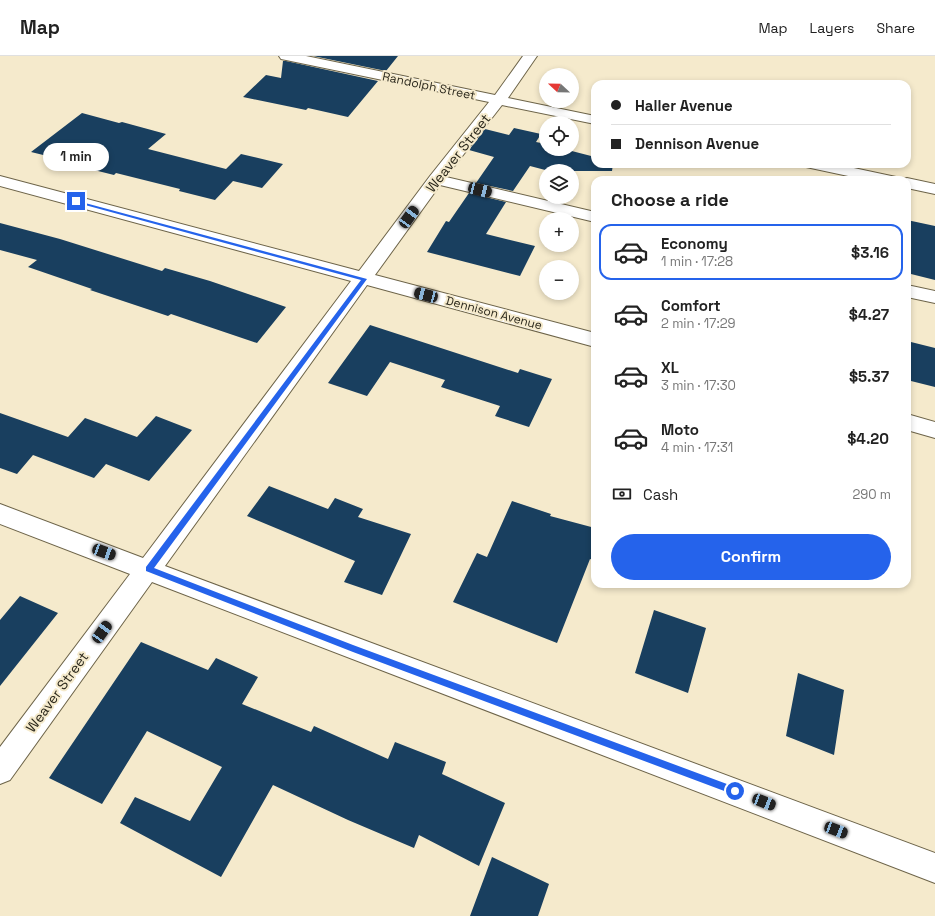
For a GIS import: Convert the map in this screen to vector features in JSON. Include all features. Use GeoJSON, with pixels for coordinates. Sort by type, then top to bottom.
{"type":"FeatureCollection","features":[{"type":"Feature","properties":{"kind":"street","name":"Randolph Street"},"geometry":{"type":"LineString","coordinates":[[286,56],[591,119]]}},
{"type":"Feature","properties":{"kind":"street","name":"Weaver Street"},"geometry":{"type":"LineString","coordinates":[[0,770],[364,279],[436,179],[499,100],[530,56]]}},
{"type":"Feature","properties":{"kind":"street"},"geometry":{"type":"LineString","coordinates":[[832,168],[870,176]]}},
{"type":"Feature","properties":{"kind":"street"},"geometry":{"type":"LineString","coordinates":[[436,179],[591,216]]}},
{"type":"Feature","properties":{"kind":"street","name":"Dennison Avenue"},"geometry":{"type":"LineString","coordinates":[[0,180],[591,339]]}},
{"type":"Feature","properties":{"kind":"street"},"geometry":{"type":"LineString","coordinates":[[911,185],[935,189]]}},
{"type":"Feature","properties":{"kind":"street"},"geometry":{"type":"LineString","coordinates":[[911,292],[935,297]]}},
{"type":"Feature","properties":{"kind":"street"},"geometry":{"type":"LineString","coordinates":[[911,423],[935,430]]}},
{"type":"Feature","properties":{"kind":"street"},"geometry":{"type":"LineString","coordinates":[[0,514],[149,569],[353,648],[935,868]]}},
{"type":"Feature","properties":{"kind":"building"},"geometry":{"type":"Polygon","coordinates":[[[313,56],[398,56],[386,71],[313,56]]]}},
{"type":"Feature","properties":{"kind":"building"},"geometry":{"type":"Polygon","coordinates":[[[283,61],[378,81],[348,117],[308,108],[306,110],[243,97],[266,75],[281,78],[283,61]]]}},
{"type":"Feature","properties":{"kind":"building"},"geometry":{"type":"Polygon","coordinates":[[[82,113],[166,134],[148,149],[226,169],[241,154],[283,164],[262,188],[233,181],[215,200],[179,191],[180,189],[116,173],[114,175],[74,165],[76,163],[31,152],[82,113]]]}},
{"type":"Feature","properties":{"kind":"building"},"geometry":{"type":"Polygon","coordinates":[[[514,128],[539,134],[539,137],[536,142],[539,143],[539,156],[579,156],[579,153],[591,156],[591,168],[612,168],[612,171],[579,171],[579,164],[539,164],[539,168],[530,166],[513,191],[476,183],[494,157],[469,150],[485,129],[509,135],[514,128]]]}},
{"type":"Feature","properties":{"kind":"building"},"geometry":{"type":"Polygon","coordinates":[[[469,193],[506,202],[486,234],[535,246],[520,276],[427,252],[446,221],[449,222],[469,193]]]}},
{"type":"Feature","properties":{"kind":"building"},"geometry":{"type":"Polygon","coordinates":[[[911,221],[935,226],[935,280],[911,274],[911,221]]]}},
{"type":"Feature","properties":{"kind":"building"},"geometry":{"type":"Polygon","coordinates":[[[0,223],[60,239],[162,271],[165,268],[210,281],[286,307],[257,343],[171,314],[168,316],[90,290],[92,289],[28,267],[37,260],[0,250],[0,223]]]}},
{"type":"Feature","properties":{"kind":"building"},"geometry":{"type":"Polygon","coordinates":[[[370,325],[518,373],[520,369],[552,379],[529,427],[495,416],[500,406],[441,387],[445,380],[390,362],[367,396],[328,383],[370,325]]]}},
{"type":"Feature","properties":{"kind":"building"},"geometry":{"type":"Polygon","coordinates":[[[911,342],[935,348],[935,387],[911,381],[911,342]]]}},
{"type":"Feature","properties":{"kind":"building"},"geometry":{"type":"Polygon","coordinates":[[[0,413],[68,437],[85,418],[137,437],[156,416],[192,430],[149,481],[106,464],[94,478],[33,455],[17,474],[0,468],[0,413]]]}},
{"type":"Feature","properties":{"kind":"building"},"geometry":{"type":"Polygon","coordinates":[[[269,486],[328,509],[335,498],[363,509],[358,517],[411,534],[382,595],[344,582],[355,561],[247,516],[269,486]]]}},
{"type":"Feature","properties":{"kind":"building"},"geometry":{"type":"Polygon","coordinates":[[[512,501],[551,514],[550,516],[591,527],[591,559],[557,643],[453,602],[477,553],[487,557],[512,501]]]}},
{"type":"Feature","properties":{"kind":"building"},"geometry":{"type":"Polygon","coordinates":[[[20,596],[58,613],[0,686],[0,620],[20,596]]]}},
{"type":"Feature","properties":{"kind":"building"},"geometry":{"type":"Polygon","coordinates":[[[654,610],[706,628],[688,693],[635,673],[654,610]]]}},
{"type":"Feature","properties":{"kind":"building"},"geometry":{"type":"Polygon","coordinates":[[[141,642],[208,670],[216,658],[258,677],[242,704],[311,732],[314,726],[388,759],[395,742],[446,762],[442,774],[505,803],[479,866],[419,835],[414,848],[348,820],[273,785],[221,877],[120,823],[135,797],[190,821],[222,767],[147,731],[102,804],[49,778],[141,642]]]}},
{"type":"Feature","properties":{"kind":"building"},"geometry":{"type":"Polygon","coordinates":[[[798,673],[844,690],[834,755],[786,736],[798,673]]]}},
{"type":"Feature","properties":{"kind":"building"},"geometry":{"type":"Polygon","coordinates":[[[492,857],[549,884],[538,916],[470,916],[492,857]]]}},
{"type":"Feature","properties":{"kind":"route"},"geometry":{"type":"LineString","coordinates":[[76,201],[364,279],[149,569],[353,648],[735,791]]}}]}
